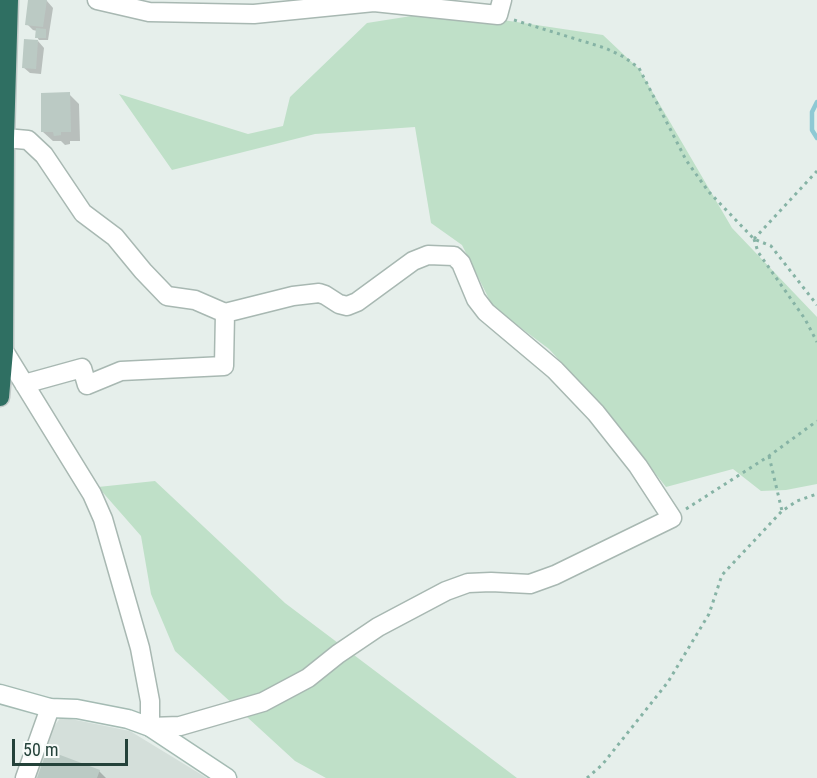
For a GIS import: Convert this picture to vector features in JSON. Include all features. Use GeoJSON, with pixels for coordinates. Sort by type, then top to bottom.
{"type":"FeatureCollection","features":[{"type":"Feature","properties":{"kind":"highway"},"geometry":{"type":"LineString","coordinates":[[0,397],[4,351],[5,138],[9,0]]}},
{"type":"Feature","properties":{"kind":"street"},"geometry":{"type":"LineString","coordinates":[[97,0],[149,12],[254,14],[374,2],[500,8]]}},
{"type":"Feature","properties":{"kind":"street"},"geometry":{"type":"LineString","coordinates":[[5,138],[28,140],[44,155],[83,213],[115,237],[167,296],[195,300],[225,313],[292,296],[319,293],[347,306],[357,302],[413,261],[428,255],[454,256],[461,263],[476,299],[486,312],[555,370],[596,413],[638,466],[672,518],[555,575],[530,584],[468,583],[446,591],[378,627],[308,678],[263,702],[180,726],[150,727]]}},
{"type":"Feature","properties":{"kind":"street"},"geometry":{"type":"LineString","coordinates":[[24,384],[82,368],[87,385],[121,371],[224,366],[225,313]]}},
{"type":"Feature","properties":{"kind":"street"},"geometry":{"type":"LineString","coordinates":[[4,351],[92,494],[103,519],[140,648],[150,701],[150,727]]}},
{"type":"Feature","properties":{"kind":"street"},"geometry":{"type":"LineString","coordinates":[[0,693],[50,708],[77,709],[128,719],[150,727],[227,778]]}},
{"type":"Feature","properties":{"kind":"street"},"geometry":{"type":"LineString","coordinates":[[25,778],[50,708]]}},
{"type":"Feature","properties":{"kind":"path"},"geometry":{"type":"LineString","coordinates":[[500,8],[605,48],[624,57],[639,68],[696,176],[754,239],[771,246],[817,305]]}},
{"type":"Feature","properties":{"kind":"path"},"geometry":{"type":"LineString","coordinates":[[754,239],[817,171]]}},
{"type":"Feature","properties":{"kind":"path"},"geometry":{"type":"LineString","coordinates":[[754,239],[758,252],[805,319],[817,342]]}},
{"type":"Feature","properties":{"kind":"path"},"geometry":{"type":"LineString","coordinates":[[672,518],[769,456],[817,421]]}},
{"type":"Feature","properties":{"kind":"path"},"geometry":{"type":"LineString","coordinates":[[769,456],[782,511]]}},
{"type":"Feature","properties":{"kind":"path"},"geometry":{"type":"LineString","coordinates":[[587,778],[602,765],[668,682],[709,614],[722,575],[782,511],[797,501],[817,494]]}},
{"type":"Feature","properties":{"kind":"shaded area"},"geometry":{"type":"Polygon","coordinates":[[[61,717],[130,731],[207,778],[31,778],[46,737],[61,717]]]}},
{"type":"Feature","properties":{"kind":"green space"},"geometry":{"type":"Polygon","coordinates":[[[443,11],[603,35],[639,69],[732,228],[817,317],[817,484],[786,490],[761,491],[733,469],[666,487],[605,410],[549,349],[493,307],[462,245],[431,223],[415,127],[315,134],[172,170],[119,94],[248,134],[283,126],[290,97],[367,23],[443,11]]]}},
{"type":"Feature","properties":{"kind":"green space"},"geometry":{"type":"Polygon","coordinates":[[[155,481],[285,603],[517,778],[326,778],[295,761],[175,651],[151,594],[141,536],[98,487],[155,481]]]}},
{"type":"Feature","properties":{"kind":"building"},"geometry":{"type":"Polygon","coordinates":[[[28,0],[47,0],[43,27],[25,25],[28,0]]]}},
{"type":"Feature","properties":{"kind":"building"},"geometry":{"type":"Polygon","coordinates":[[[36,28],[46,29],[46,38],[35,38],[36,28]]]}},
{"type":"Feature","properties":{"kind":"building"},"geometry":{"type":"Polygon","coordinates":[[[24,39],[38,40],[36,69],[22,68],[24,39]]]}},
{"type":"Feature","properties":{"kind":"building"},"geometry":{"type":"Polygon","coordinates":[[[70,92],[71,132],[61,132],[61,135],[54,136],[53,132],[41,132],[41,93],[70,92]]]}},
{"type":"Feature","properties":{"kind":"building"},"geometry":{"type":"Polygon","coordinates":[[[47,750],[100,770],[97,778],[37,778],[47,750]]]}},
{"type":"Feature","properties":{"kind":"waterway"},"geometry":{"type":"LineString","coordinates":[[817,102],[812,112],[812,130],[817,138]]}}]}
